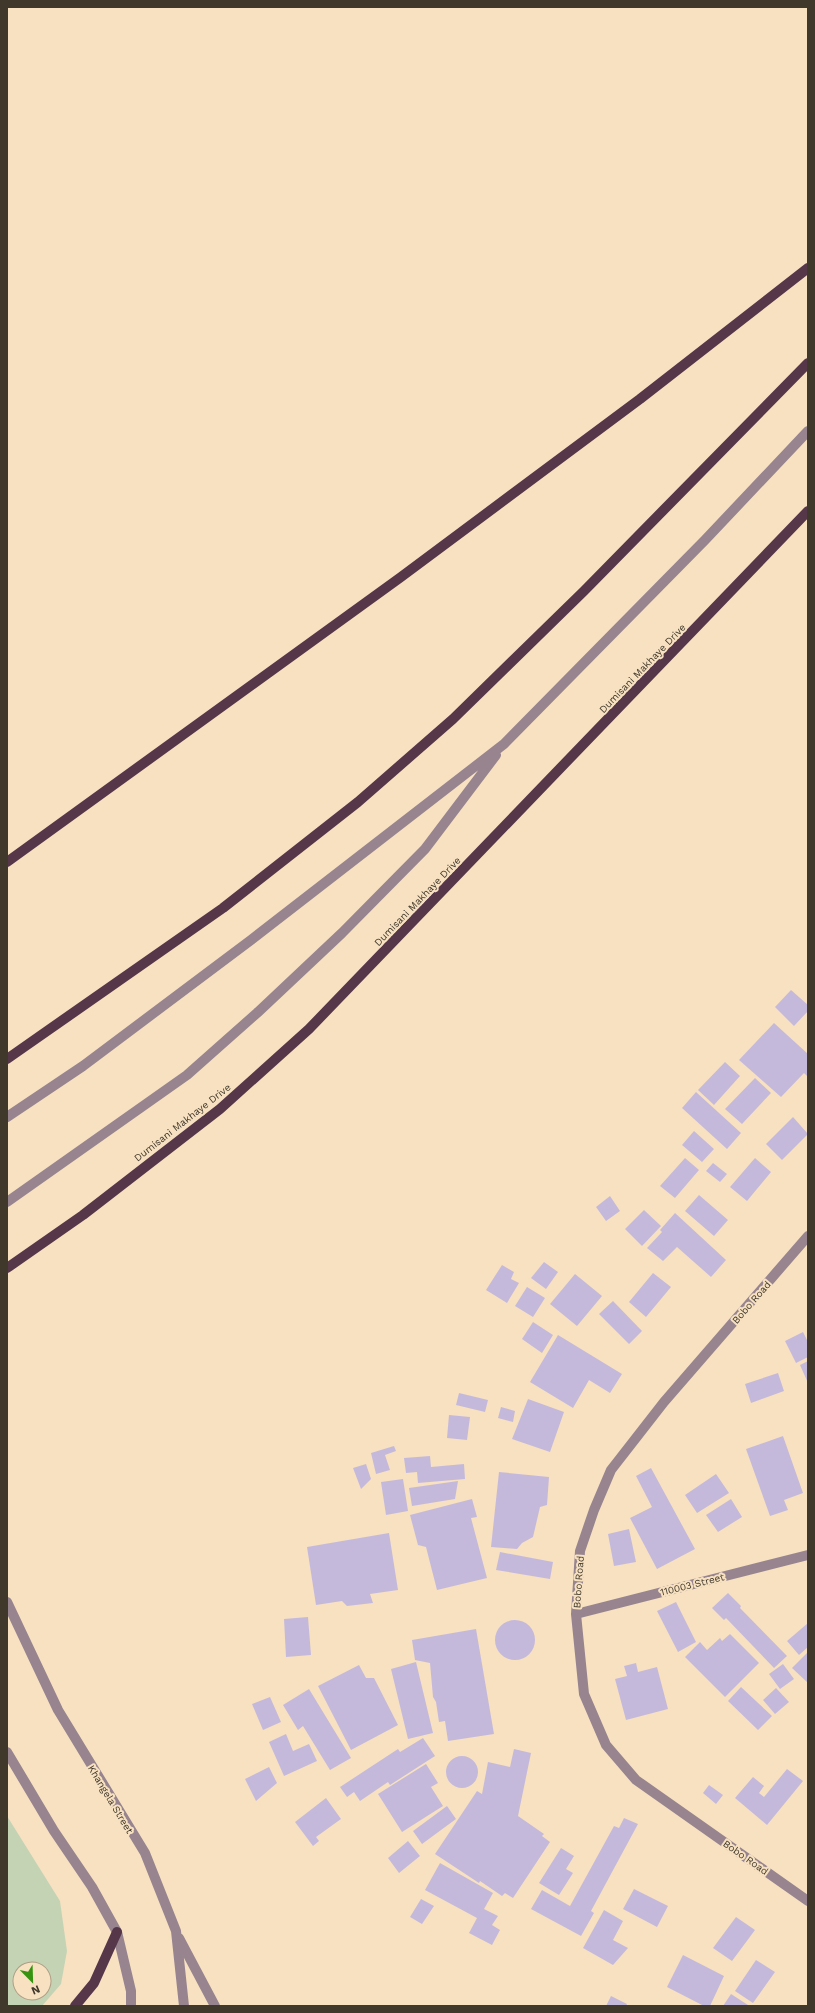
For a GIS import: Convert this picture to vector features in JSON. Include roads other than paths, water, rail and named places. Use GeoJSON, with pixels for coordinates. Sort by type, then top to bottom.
{"type":"FeatureCollection","features":[{"type":"Feature","properties":{"kind":"main road"},"geometry":{"type":"LineString","coordinates":[[7,862],[407,573],[640,399],[808,268]]}},
{"type":"Feature","properties":{"kind":"main road"},"geometry":{"type":"LineString","coordinates":[[7,1059],[222,908],[358,802],[453,719],[590,585],[808,362]]}},
{"type":"Feature","properties":{"kind":"main road","name":"Dumisani Makhaye Drive"},"geometry":{"type":"LineString","coordinates":[[7,1268],[83,1214],[220,1109],[309,1030],[808,511]]}},
{"type":"Feature","properties":{"kind":"main road"},"geometry":{"type":"LineString","coordinates":[[75,2006],[94,1983],[117,1932]]}},
{"type":"Feature","properties":{"kind":"street"},"geometry":{"type":"LineString","coordinates":[[7,1202],[187,1074],[257,1013],[342,933],[425,849],[504,744],[705,540],[808,431]]}},
{"type":"Feature","properties":{"kind":"street"},"geometry":{"type":"LineString","coordinates":[[7,1117],[83,1066],[251,940],[504,744]]}},
{"type":"Feature","properties":{"kind":"street","name":"Bobo Road"},"geometry":{"type":"LineString","coordinates":[[808,1236],[664,1402],[611,1470],[594,1510],[580,1551],[576,1614],[584,1694],[606,1745],[636,1780],[808,1901]]}},
{"type":"Feature","properties":{"kind":"street","name":"110003 Street"},"geometry":{"type":"LineString","coordinates":[[576,1614],[808,1554]]}},
{"type":"Feature","properties":{"kind":"street","name":"Khangela Street"},"geometry":{"type":"LineString","coordinates":[[7,1602],[58,1710],[144,1853],[176,1931],[184,2006]]}},
{"type":"Feature","properties":{"kind":"street"},"geometry":{"type":"LineString","coordinates":[[7,1752],[54,1831],[92,1887],[117,1932],[131,1992],[131,2006]]}},
{"type":"Feature","properties":{"kind":"street"},"geometry":{"type":"LineString","coordinates":[[176,1931],[215,2006]]}}]}
